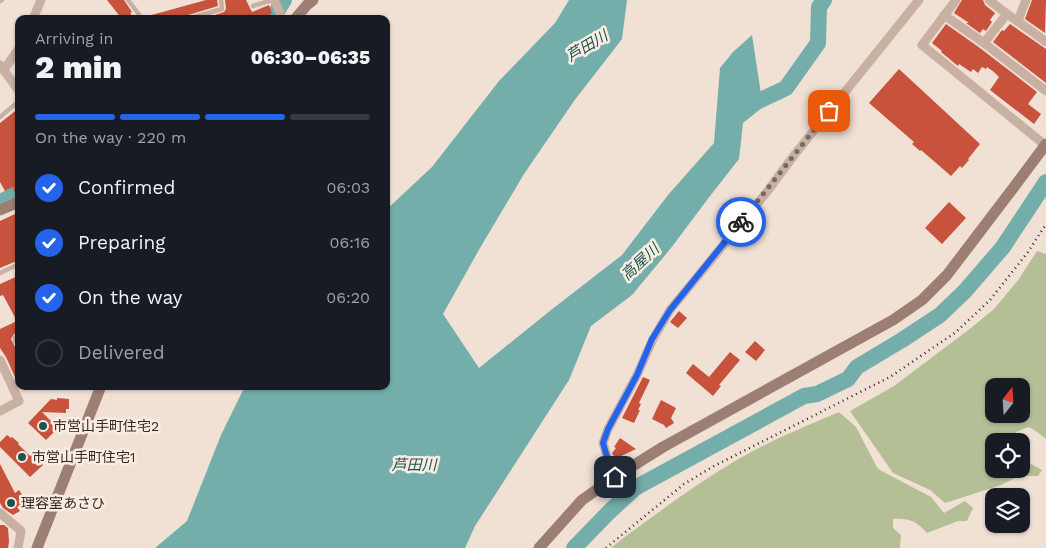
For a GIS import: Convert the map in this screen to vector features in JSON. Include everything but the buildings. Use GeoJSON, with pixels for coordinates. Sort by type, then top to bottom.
{"type":"FeatureCollection","features":[{"type":"Feature","properties":{"kind":"street"},"geometry":{"type":"LineString","coordinates":[[35,15],[41,0]]}},
{"type":"Feature","properties":{"kind":"street"},"geometry":{"type":"LineString","coordinates":[[298,15],[306,4],[315,0]]}},
{"type":"Feature","properties":{"kind":"street"},"geometry":{"type":"LineString","coordinates":[[306,15],[315,0]]}},
{"type":"Feature","properties":{"kind":"street"},"geometry":{"type":"LineString","coordinates":[[615,477],[603,443],[608,429],[637,375],[652,339],[670,310],[766,193],[794,154],[919,0]]}},
{"type":"Feature","properties":{"kind":"street"},"geometry":{"type":"LineString","coordinates":[[539,548],[582,500],[615,477],[663,447],[893,320],[922,300],[947,275],[1046,144],[922,45],[956,0]]}},
{"type":"Feature","properties":{"kind":"street"},"geometry":{"type":"LineString","coordinates":[[989,0],[1006,15],[1018,21],[1046,42]]}},
{"type":"Feature","properties":{"kind":"street"},"geometry":{"type":"LineString","coordinates":[[1018,21],[1026,0]]}},
{"type":"Feature","properties":{"kind":"street"},"geometry":{"type":"LineString","coordinates":[[944,15],[1046,91]]}},
{"type":"Feature","properties":{"kind":"street"},"geometry":{"type":"LineString","coordinates":[[984,43],[1006,15]]}},
{"type":"Feature","properties":{"kind":"street"},"geometry":{"type":"LineString","coordinates":[[15,53],[2,68],[15,86]]}},
{"type":"Feature","properties":{"kind":"street"},"geometry":{"type":"LineString","coordinates":[[0,210],[15,206]]}},
{"type":"Feature","properties":{"kind":"street"},"geometry":{"type":"LineString","coordinates":[[0,360],[19,401],[0,411]]}},
{"type":"Feature","properties":{"kind":"street"},"geometry":{"type":"LineString","coordinates":[[37,548],[99,390]]}},
{"type":"Feature","properties":{"kind":"street"},"geometry":{"type":"LineString","coordinates":[[0,513],[21,531],[17,548]]}},
{"type":"Feature","properties":{"kind":"lane"},"geometry":{"type":"LineString","coordinates":[[128,0],[139,15]]}},
{"type":"Feature","properties":{"kind":"lane"},"geometry":{"type":"LineString","coordinates":[[203,15],[222,10],[221,0]]}},
{"type":"Feature","properties":{"kind":"lane"},"geometry":{"type":"LineString","coordinates":[[253,6],[276,7]]}},
{"type":"Feature","properties":{"kind":"lane"},"geometry":{"type":"LineString","coordinates":[[0,117],[15,104]]}},
{"type":"Feature","properties":{"kind":"lane"},"geometry":{"type":"LineString","coordinates":[[0,273],[15,266]]}},
{"type":"Feature","properties":{"kind":"green space"},"geometry":{"type":"Polygon","coordinates":[[[1037,251],[1046,254],[1046,439],[1029,427],[1016,433],[985,433],[985,478],[1015,478],[1001,485],[985,488],[985,490],[945,503],[930,490],[893,473],[850,411],[894,386],[994,309],[1019,279],[1037,251]]]}},
{"type":"Feature","properties":{"kind":"green space"},"geometry":{"type":"Polygon","coordinates":[[[839,412],[856,427],[878,469],[931,497],[944,513],[965,501],[973,508],[967,521],[958,521],[927,533],[912,521],[893,519],[893,528],[901,535],[900,548],[611,548],[706,479],[735,461],[773,441],[839,412]]]}},
{"type":"Feature","properties":{"kind":"green space"},"geometry":{"type":"Polygon","coordinates":[[[1030,463],[1042,470],[1038,476],[1030,476],[1030,463]]]}},
{"type":"Feature","properties":{"kind":"water","name":"芦田川"},"geometry":{"type":"Polygon","coordinates":[[[569,0],[627,0],[622,39],[574,101],[524,174],[443,314],[479,368],[622,255],[668,195],[714,143],[720,68],[733,52],[752,35],[763,107],[743,123],[739,159],[671,248],[632,295],[591,326],[569,380],[475,526],[465,548],[155,548],[187,521],[221,435],[243,390],[390,390],[390,206],[432,167],[499,81],[555,23],[569,0]]]}},
{"type":"Feature","properties":{"kind":"waterway"},"geometry":{"type":"LineString","coordinates":[[275,15],[284,0]]}},
{"type":"Feature","properties":{"kind":"waterway","name":"高屋川"},"geometry":{"type":"LineString","coordinates":[[744,110],[746,107],[786,88],[818,43],[819,7],[824,0]]}},
{"type":"Feature","properties":{"kind":"waterway"},"geometry":{"type":"LineString","coordinates":[[574,548],[635,488],[804,396],[817,394],[848,379],[857,367],[940,315],[965,291],[1003,247],[1046,182]]}},
{"type":"Feature","properties":{"kind":"waterway"},"geometry":{"type":"LineString","coordinates":[[0,202],[15,195]]}},
{"type":"Feature","properties":{"kind":"railway"},"geometry":{"type":"LineString","coordinates":[[606,548],[684,484],[714,466],[890,377],[956,332],[990,300],[1028,252],[1046,224]]}},
{"type":"Feature","properties":{"kind":"way so far"},"geometry":{"type":"LineString","coordinates":[[741,222],[766,193],[794,154],[829,111]]}},
{"type":"Feature","properties":{"kind":"place","name":"市営山手町住宅2"},"geometry":{"type":"Point","coordinates":[43,426]}},
{"type":"Feature","properties":{"kind":"place","name":"市営山手町住宅1"},"geometry":{"type":"Point","coordinates":[22,457]}},
{"type":"Feature","properties":{"kind":"place","name":"理容室あさひ"},"geometry":{"type":"Point","coordinates":[11,503]}},
{"type":"Feature","properties":{"kind":"route"},"geometry":{"type":"LineString","coordinates":[[615,477],[603,443],[608,429],[637,375],[652,339],[670,310],[741,222]]}}]}
